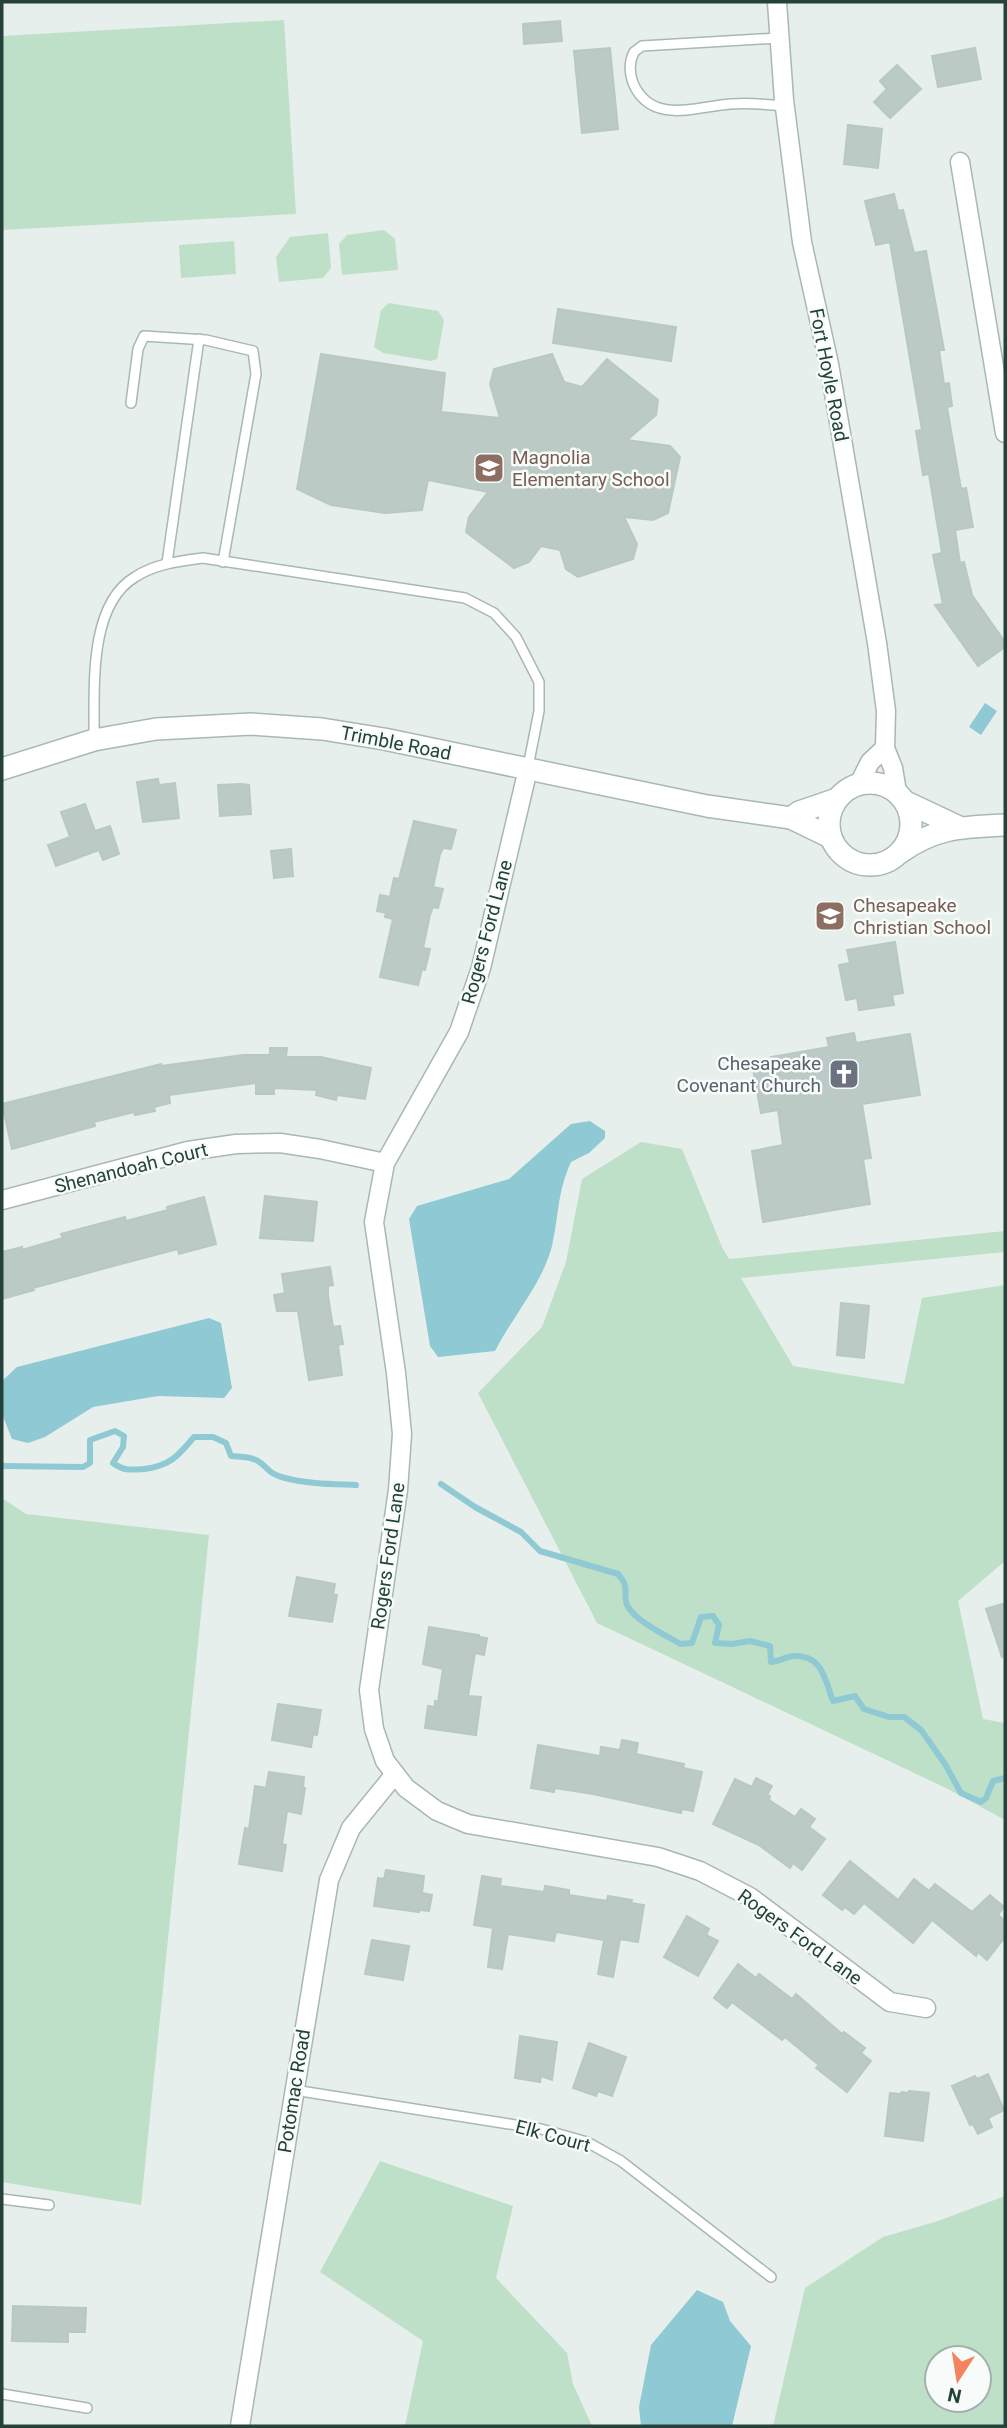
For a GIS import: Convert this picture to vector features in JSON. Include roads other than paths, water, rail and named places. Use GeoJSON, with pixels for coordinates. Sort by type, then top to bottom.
{"type":"FeatureCollection","features":[{"type":"Feature","properties":{"kind":"street","name":"Fort Hoyle Road"},"geometry":{"type":"LineString","coordinates":[[776,2],[784,106],[802,242],[830,364],[877,643],[886,711],[884,748],[901,797]]}},
{"type":"Feature","properties":{"kind":"street"},"geometry":{"type":"LineString","coordinates":[[960,162],[998,338],[1005,433]]}},
{"type":"Feature","properties":{"kind":"street","name":"Trimble Road"},"geometry":{"type":"LineString","coordinates":[[2,769],[94,740],[156,729],[251,724],[322,729],[384,739],[707,806],[791,818],[831,837]]}},
{"type":"Feature","properties":{"kind":"street"},"geometry":{"type":"LineString","coordinates":[[859,783],[870,762],[884,748]]}},
{"type":"Feature","properties":{"kind":"street","name":"Rogers Ford Lane"},"geometry":{"type":"LineString","coordinates":[[528,769],[481,968],[459,1032],[385,1163],[374,1222],[402,1434],[398,1490],[369,1690],[374,1729],[385,1761],[395,1774],[406,1788],[438,1811],[468,1824],[659,1857],[700,1871],[750,1897],[890,2002],[926,2008]]}},
{"type":"Feature","properties":{"kind":"street"},"geometry":{"type":"LineString","coordinates":[[959,827],[901,797],[885,785],[872,782],[859,783],[846,789],[830,810],[828,824],[831,837],[842,854],[860,864],[874,865],[888,861],[921,838],[959,827],[1005,825]]}},
{"type":"Feature","properties":{"kind":"street"},"geometry":{"type":"LineString","coordinates":[[899,853],[907,842],[911,829],[911,815],[901,797]]}},
{"type":"Feature","properties":{"kind":"street"},"geometry":{"type":"LineString","coordinates":[[791,818],[799,812],[837,799]]}},
{"type":"Feature","properties":{"kind":"street","name":"Shenandoah Court"},"geometry":{"type":"LineString","coordinates":[[2,1200],[188,1151],[236,1144],[280,1143],[385,1163]]}},
{"type":"Feature","properties":{"kind":"street","name":"Potomac Road"},"geometry":{"type":"LineString","coordinates":[[240,2426],[329,1880],[351,1828],[395,1774]]}},
{"type":"Feature","properties":{"kind":"lane"},"geometry":{"type":"LineString","coordinates":[[778,38],[642,46],[634,52],[630,68],[638,93],[648,105],[659,108],[675,111],[739,104],[784,106]]}},
{"type":"Feature","properties":{"kind":"lane"},"geometry":{"type":"LineString","coordinates":[[131,403],[138,349],[144,336],[200,340],[253,351],[256,374],[223,562]]}},
{"type":"Feature","properties":{"kind":"lane"},"geometry":{"type":"LineString","coordinates":[[167,563],[200,340]]}},
{"type":"Feature","properties":{"kind":"lane"},"geometry":{"type":"LineString","coordinates":[[94,740],[99,629],[114,596],[134,577],[167,563],[203,558],[465,598],[494,613],[516,637],[539,682],[539,711],[528,769]]}},
{"type":"Feature","properties":{"kind":"lane","name":"Elk Court"},"geometry":{"type":"LineString","coordinates":[[295,2090],[541,2129],[587,2142],[621,2161],[771,2277]]}},
{"type":"Feature","properties":{"kind":"lane"},"geometry":{"type":"LineString","coordinates":[[2,2199],[49,2205]]}},
{"type":"Feature","properties":{"kind":"lane"},"geometry":{"type":"LineString","coordinates":[[2,2394],[87,2408]]}},
{"type":"Feature","properties":{"kind":"water"},"geometry":{"type":"Polygon","coordinates":[[[985,703],[997,711],[981,735],[969,727],[985,703]]]}},
{"type":"Feature","properties":{"kind":"water"},"geometry":{"type":"Polygon","coordinates":[[[590,1121],[605,1131],[605,1138],[589,1153],[571,1162],[563,1184],[547,1260],[534,1287],[495,1351],[438,1357],[430,1346],[409,1219],[417,1206],[509,1179],[571,1124],[590,1121]]]}},
{"type":"Feature","properties":{"kind":"water"},"geometry":{"type":"Polygon","coordinates":[[[209,1318],[221,1323],[232,1388],[224,1398],[158,1396],[93,1407],[45,1437],[28,1443],[12,1439],[2,1414],[2,1381],[17,1367],[209,1318]]]}},
{"type":"Feature","properties":{"kind":"water"},"geometry":{"type":"Polygon","coordinates":[[[697,2290],[723,2302],[730,2321],[751,2346],[732,2426],[641,2426],[639,2407],[651,2345],[697,2290]]]}},
{"type":"Feature","properties":{"kind":"waterway"},"geometry":{"type":"LineString","coordinates":[[2,1466],[83,1467],[90,1463],[90,1440],[115,1431],[124,1436],[123,1447],[113,1463],[124,1469],[144,1469],[167,1463],[194,1437],[213,1437],[226,1443],[231,1456],[255,1459],[279,1476],[312,1483],[356,1485]]}},
{"type":"Feature","properties":{"kind":"waterway"},"geometry":{"type":"LineString","coordinates":[[441,1484],[475,1507],[521,1532],[540,1551],[618,1574],[624,1583],[626,1601],[631,1611],[651,1627],[681,1644],[692,1643],[701,1617],[713,1616],[719,1625],[715,1643],[750,1641],[770,1646],[771,1662],[793,1656],[810,1659],[821,1670],[833,1701],[855,1696],[864,1709],[889,1717],[904,1717],[921,1730],[961,1793],[981,1802],[986,1798],[993,1781],[1005,1778]]}},
{"type":"Feature","properties":{"kind":"place","name":"Magnolia Elementary School"},"geometry":{"type":"Point","coordinates":[489,468]}},
{"type":"Feature","properties":{"kind":"place","name":"Chesapeake Christian School"},"geometry":{"type":"Point","coordinates":[830,916]}},
{"type":"Feature","properties":{"kind":"place","name":"Chesapeake Covenant Church"},"geometry":{"type":"Point","coordinates":[844,1074]}}]}
